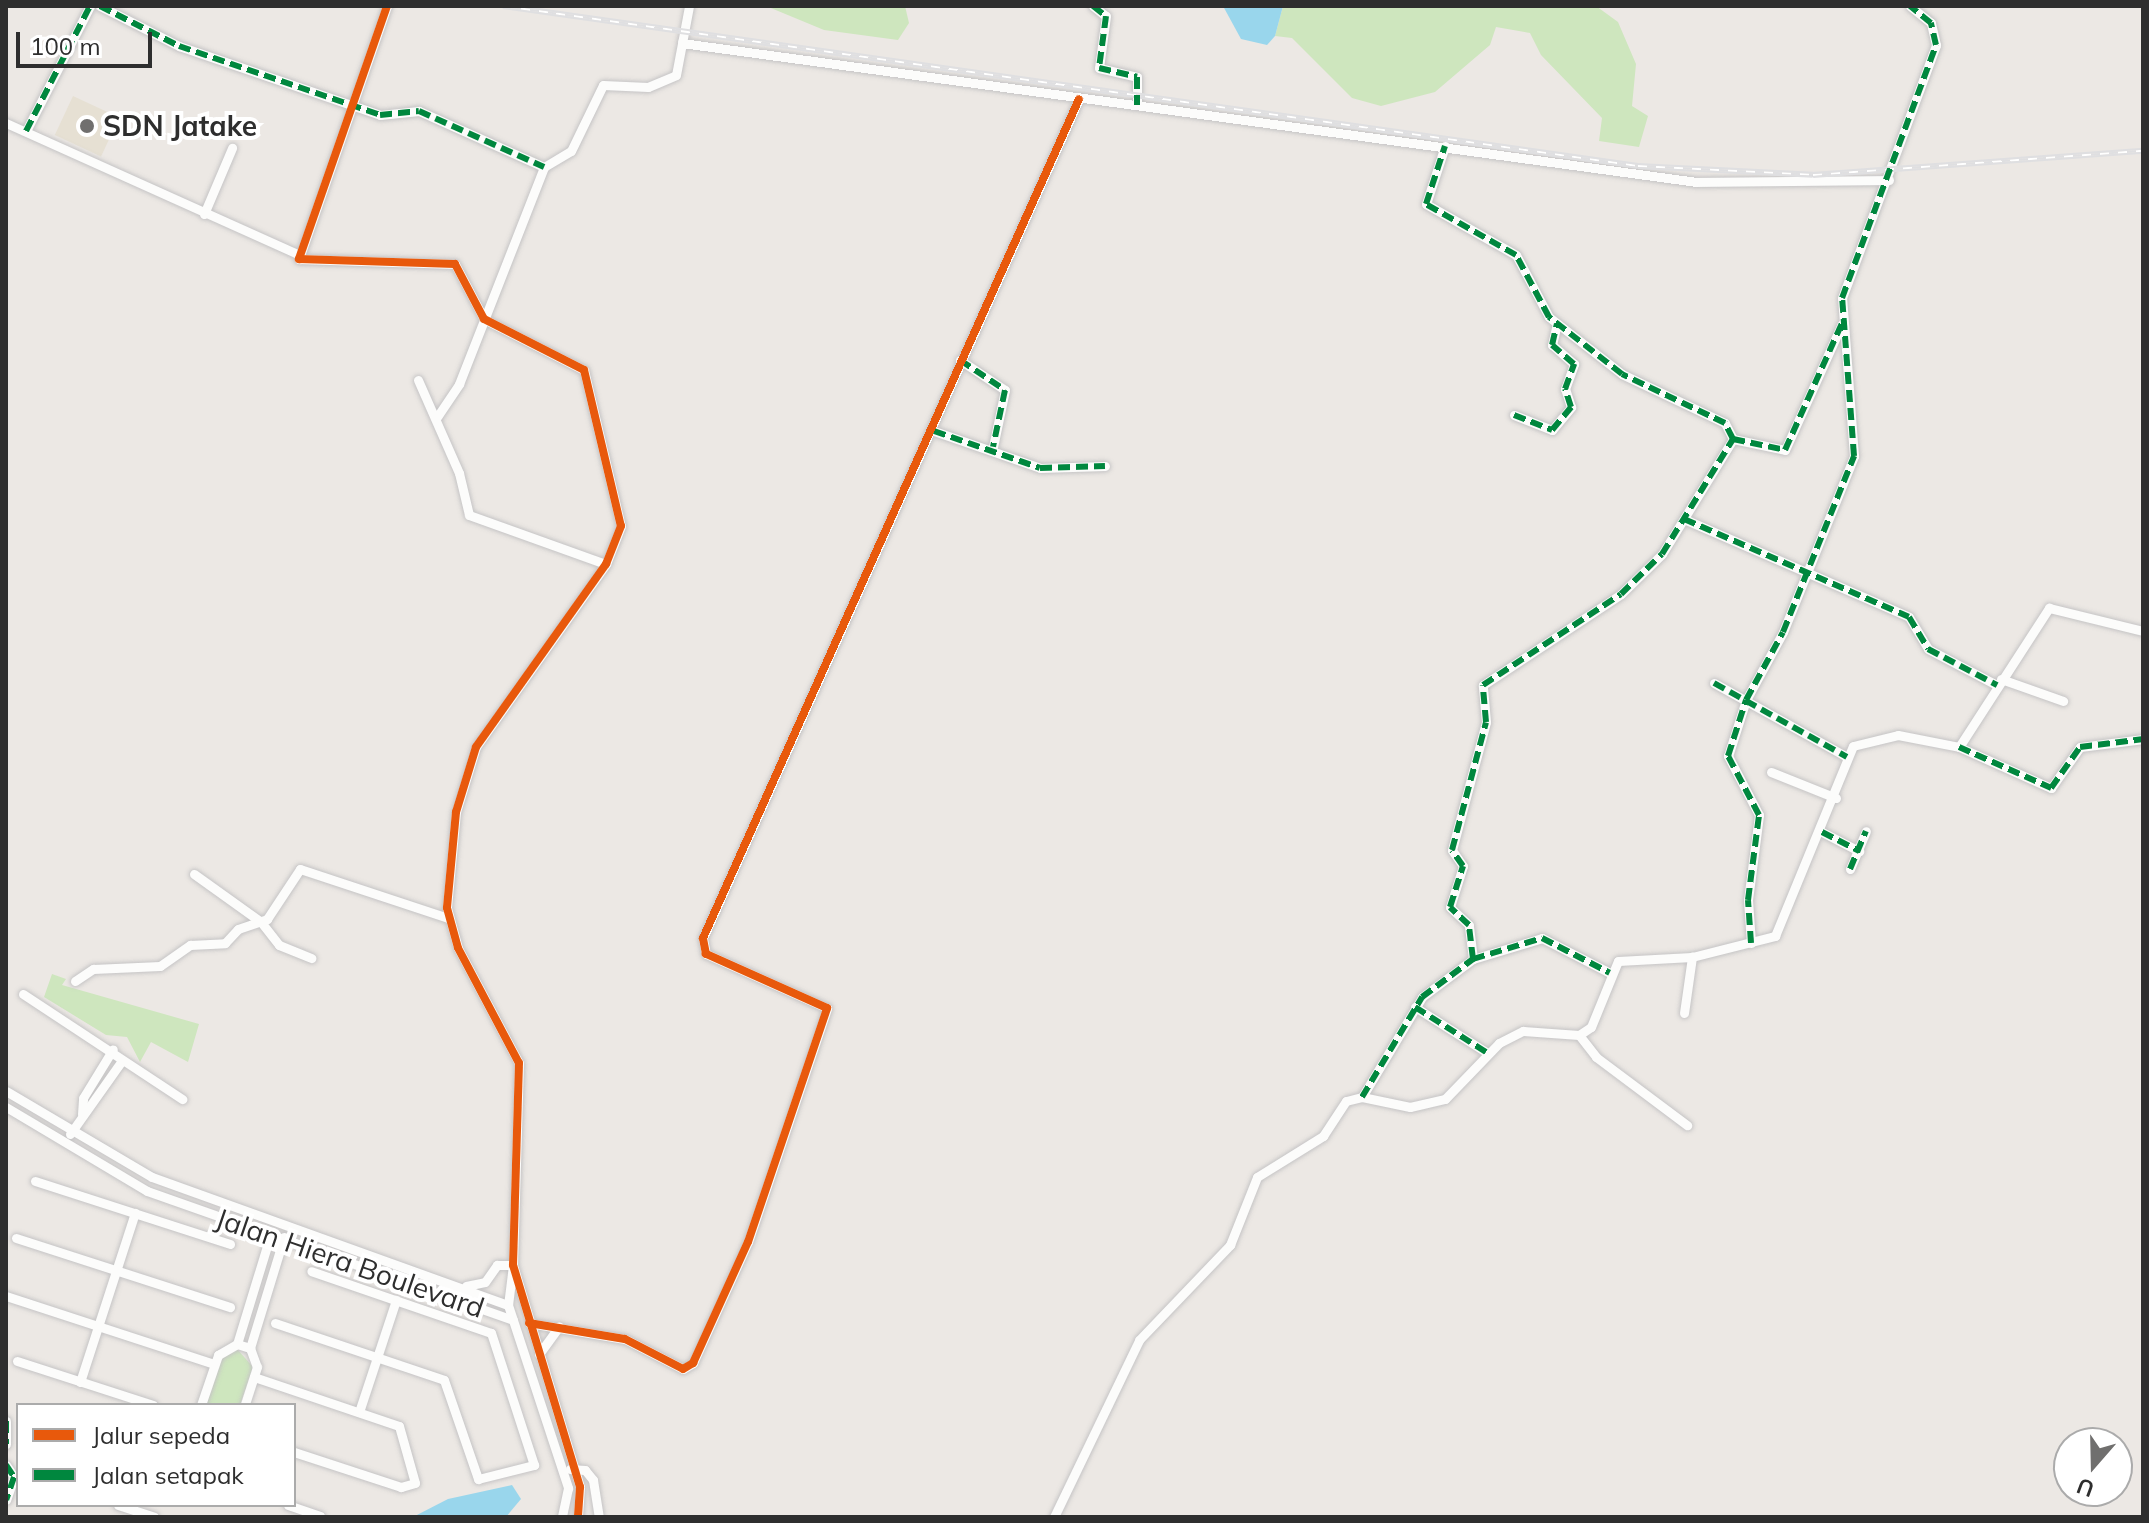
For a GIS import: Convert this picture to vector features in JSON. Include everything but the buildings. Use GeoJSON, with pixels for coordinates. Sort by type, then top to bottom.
{"type":"FeatureCollection","features":[{"type":"Feature","properties":{"kind":"street"},"geometry":{"type":"LineString","coordinates":[[26,131],[90,6]]}},
{"type":"Feature","properties":{"kind":"street"},"geometry":{"type":"LineString","coordinates":[[100,6],[179,46],[385,116],[419,111],[544,167]]}},
{"type":"Feature","properties":{"kind":"street"},"geometry":{"type":"LineString","coordinates":[[297,254],[387,6]]}},
{"type":"Feature","properties":{"kind":"street"},"geometry":{"type":"LineString","coordinates":[[437,417],[455,392],[544,167],[571,151],[598,88],[671,80],[684,59],[682,43],[689,6]]}},
{"type":"Feature","properties":{"kind":"street"},"geometry":{"type":"LineString","coordinates":[[1093,6],[1106,16],[1099,68],[1137,77],[1137,105]]}},
{"type":"Feature","properties":{"kind":"street"},"geometry":{"type":"LineString","coordinates":[[1751,943],[1748,900],[1759,815],[1728,756],[1746,700],[1808,574],[1854,456],[1843,321],[1845,289],[1889,180],[1936,45],[1931,23],[1910,6]]}},
{"type":"Feature","properties":{"kind":"street"},"geometry":{"type":"LineString","coordinates":[[682,43],[1697,182],[1889,180]]}},
{"type":"Feature","properties":{"kind":"street"},"geometry":{"type":"LineString","coordinates":[[6,123],[297,254],[304,262],[444,260],[463,271],[484,319],[588,377],[621,526],[606,564],[476,747],[456,812],[448,918],[519,1063],[513,1265],[508,1305],[513,1320],[528,1319],[625,1339],[669,1366],[688,1367],[748,1242],[828,1013],[824,1004],[706,954],[701,945],[934,431],[937,403],[960,360],[1079,99]]}},
{"type":"Feature","properties":{"kind":"street"},"geometry":{"type":"LineString","coordinates":[[1445,146],[1426,204],[1516,255],[1557,324],[1631,380],[1725,423],[1733,439]]}},
{"type":"Feature","properties":{"kind":"street"},"geometry":{"type":"LineString","coordinates":[[204,214],[232,148]]}},
{"type":"Feature","properties":{"kind":"street"},"geometry":{"type":"LineString","coordinates":[[1733,439],[1785,450],[1843,321]]}},
{"type":"Feature","properties":{"kind":"street"},"geometry":{"type":"LineString","coordinates":[[1514,415],[1552,430],[1571,407],[1565,389],[1574,364],[1552,345],[1557,324]]}},
{"type":"Feature","properties":{"kind":"street"},"geometry":{"type":"LineString","coordinates":[[960,360],[1005,390],[993,447]]}},
{"type":"Feature","properties":{"kind":"street"},"geometry":{"type":"LineString","coordinates":[[418,380],[437,417],[469,515],[606,564]]}},
{"type":"Feature","properties":{"kind":"street"},"geometry":{"type":"LineString","coordinates":[[934,431],[993,447],[1047,469],[1105,466]]}},
{"type":"Feature","properties":{"kind":"street"},"geometry":{"type":"LineString","coordinates":[[1473,959],[1469,925],[1450,907],[1463,866],[1453,847],[1486,722],[1479,698],[1486,680],[1621,594],[1684,519],[1733,439]]}},
{"type":"Feature","properties":{"kind":"street"},"geometry":{"type":"LineString","coordinates":[[1684,519],[1909,617],[1928,649],[1999,682],[2063,701]]}},
{"type":"Feature","properties":{"kind":"street"},"geometry":{"type":"LineString","coordinates":[[1959,747],[2049,608],[2143,631]]}},
{"type":"Feature","properties":{"kind":"street"},"geometry":{"type":"LineString","coordinates":[[1714,683],[1847,757]]}},
{"type":"Feature","properties":{"kind":"street"},"geometry":{"type":"LineString","coordinates":[[1579,1035],[1598,1016],[1610,973],[1618,961],[1692,957],[1751,943],[1782,928],[1836,798],[1847,757],[1858,744],[1898,735],[1959,747],[2051,788],[2080,747],[2143,739]]}},
{"type":"Feature","properties":{"kind":"street"},"geometry":{"type":"LineString","coordinates":[[1771,772],[1836,798]]}},
{"type":"Feature","properties":{"kind":"street"},"geometry":{"type":"LineString","coordinates":[[1850,869],[1866,831]]}},
{"type":"Feature","properties":{"kind":"street"},"geometry":{"type":"LineString","coordinates":[[1822,832],[1859,851]]}},
{"type":"Feature","properties":{"kind":"street"},"geometry":{"type":"LineString","coordinates":[[75,981],[93,969],[160,966],[190,945],[225,943],[261,922],[300,869],[448,918]]}},
{"type":"Feature","properties":{"kind":"street"},"geometry":{"type":"LineString","coordinates":[[194,874],[261,922],[279,945],[311,958]]}},
{"type":"Feature","properties":{"kind":"street"},"geometry":{"type":"LineString","coordinates":[[1362,1097],[1415,1007],[1473,959],[1542,938],[1610,973]]}},
{"type":"Feature","properties":{"kind":"street"},"geometry":{"type":"LineString","coordinates":[[1684,1013],[1692,957]]}},
{"type":"Feature","properties":{"kind":"street"},"geometry":{"type":"LineString","coordinates":[[23,994],[113,1049],[121,1062],[182,1099]]}},
{"type":"Feature","properties":{"kind":"street"},"geometry":{"type":"LineString","coordinates":[[1415,1007],[1486,1052]]}},
{"type":"Feature","properties":{"kind":"street"},"geometry":{"type":"LineString","coordinates":[[1054,1517],[1133,1351],[1178,1291],[1230,1245],[1257,1177],[1323,1136],[1346,1101],[1362,1097],[1410,1107],[1445,1099],[1486,1052],[1523,1031],[1579,1035],[1596,1057],[1687,1125]]}},
{"type":"Feature","properties":{"kind":"street"},"geometry":{"type":"LineString","coordinates":[[82,1114],[83,1098],[113,1049]]}},
{"type":"Feature","properties":{"kind":"street"},"geometry":{"type":"LineString","coordinates":[[64,1144],[121,1062]]}},
{"type":"Feature","properties":{"kind":"street","name":"Jalan Hiera Boulevard"},"geometry":{"type":"LineString","coordinates":[[6,1091],[152,1177],[274,1224],[508,1305]]}},
{"type":"Feature","properties":{"kind":"street","name":"Jalan Hiera Boulevard"},"geometry":{"type":"LineString","coordinates":[[6,1107],[147,1191],[283,1242],[513,1320],[563,1472],[569,1501],[562,1517]]}},
{"type":"Feature","properties":{"kind":"street"},"geometry":{"type":"LineString","coordinates":[[35,1181],[230,1244]]}},
{"type":"Feature","properties":{"kind":"street"},"geometry":{"type":"LineString","coordinates":[[80,1382],[135,1213]]}},
{"type":"Feature","properties":{"kind":"street"},"geometry":{"type":"LineString","coordinates":[[237,1344],[274,1224]]}},
{"type":"Feature","properties":{"kind":"street"},"geometry":{"type":"LineString","coordinates":[[246,1403],[254,1377],[250,1348],[287,1228]]}},
{"type":"Feature","properties":{"kind":"street"},"geometry":{"type":"LineString","coordinates":[[16,1238],[230,1307]]}},
{"type":"Feature","properties":{"kind":"street"},"geometry":{"type":"LineString","coordinates":[[450,1285],[475,1287],[497,1265],[513,1265]]}},
{"type":"Feature","properties":{"kind":"street","name":"Jalan Hiera Boulevard"},"geometry":{"type":"LineString","coordinates":[[513,1265],[521,1300],[574,1468],[582,1501],[578,1517]]}},
{"type":"Feature","properties":{"kind":"street"},"geometry":{"type":"LineString","coordinates":[[275,1323],[444,1380],[478,1479],[534,1465],[491,1333],[311,1271]]}},
{"type":"Feature","properties":{"kind":"street"},"geometry":{"type":"LineString","coordinates":[[256,1283],[269,1287]]}},
{"type":"Feature","properties":{"kind":"street"},"geometry":{"type":"LineString","coordinates":[[6,1296],[214,1364]]}},
{"type":"Feature","properties":{"kind":"street"},"geometry":{"type":"LineString","coordinates":[[359,1412],[396,1300]]}},
{"type":"Feature","properties":{"kind":"street"},"geometry":{"type":"LineString","coordinates":[[508,1305],[521,1300]]}},
{"type":"Feature","properties":{"kind":"street"},"geometry":{"type":"LineString","coordinates":[[539,1354],[559,1326]]}},
{"type":"Feature","properties":{"kind":"street"},"geometry":{"type":"LineString","coordinates":[[202,1403],[214,1364],[225,1346],[237,1344],[250,1348]]}},
{"type":"Feature","properties":{"kind":"street"},"geometry":{"type":"LineString","coordinates":[[17,1361],[147,1403]]}},
{"type":"Feature","properties":{"kind":"street"},"geometry":{"type":"LineString","coordinates":[[254,1377],[399,1426],[415,1483],[401,1487],[296,1453]]}},
{"type":"Feature","properties":{"kind":"street"},"geometry":{"type":"LineString","coordinates":[[6,1444],[13,1421]]}},
{"type":"Feature","properties":{"kind":"street"},"geometry":{"type":"LineString","coordinates":[[6,1465],[14,1477],[6,1500]]}},
{"type":"Feature","properties":{"kind":"street"},"geometry":{"type":"LineString","coordinates":[[563,1472],[574,1468],[593,1480],[599,1517]]}},
{"type":"Feature","properties":{"kind":"street"},"geometry":{"type":"LineString","coordinates":[[124,1507],[154,1517]]}},
{"type":"Feature","properties":{"kind":"street"},"geometry":{"type":"LineString","coordinates":[[306,1514],[320,1516]]}},
{"type":"Feature","properties":{"kind":"shaded area","name":"SDN Jatake"},"geometry":{"type":"Polygon","coordinates":[[[73,96],[119,118],[101,157],[55,135],[73,96]]]}},
{"type":"Feature","properties":{"kind":"green space"},"geometry":{"type":"Polygon","coordinates":[[[766,6],[905,6],[909,23],[898,40],[824,30],[766,6]]]}},
{"type":"Feature","properties":{"kind":"green space"},"geometry":{"type":"Polygon","coordinates":[[[1283,6],[1596,6],[1618,22],[1636,64],[1632,106],[1648,116],[1639,147],[1599,141],[1602,118],[1541,55],[1530,33],[1496,27],[1490,45],[1435,92],[1381,106],[1352,98],[1292,38],[1275,36],[1283,6]]]}},
{"type":"Feature","properties":{"kind":"green space"},"geometry":{"type":"Polygon","coordinates":[[[52,974],[66,979],[62,985],[199,1024],[188,1062],[151,1042],[140,1062],[127,1037],[106,1035],[44,997],[52,974]]]}},
{"type":"Feature","properties":{"kind":"green space"},"geometry":{"type":"Polygon","coordinates":[[[237,1349],[253,1367],[241,1403],[205,1403],[222,1355],[237,1349]]]}},
{"type":"Feature","properties":{"kind":"water"},"geometry":{"type":"Polygon","coordinates":[[[1223,6],[1283,6],[1275,36],[1267,45],[1241,39],[1223,6]]]}},
{"type":"Feature","properties":{"kind":"water"},"geometry":{"type":"Polygon","coordinates":[[[512,1485],[521,1499],[506,1517],[413,1517],[448,1499],[512,1485]]]}},
{"type":"Feature","properties":{"kind":"railway"},"geometry":{"type":"LineString","coordinates":[[503,6],[1638,166],[1813,175],[2143,151]]}},
{"type":"Feature","properties":{"kind":"marked path"},"geometry":{"type":"LineString","coordinates":[[26,131],[90,6]]}},
{"type":"Feature","properties":{"kind":"marked path"},"geometry":{"type":"LineString","coordinates":[[100,6],[179,46],[380,115],[419,111],[544,167]]}},
{"type":"Feature","properties":{"kind":"marked path"},"geometry":{"type":"LineString","coordinates":[[1093,6],[1106,16],[1099,68],[1137,77],[1137,105]]}},
{"type":"Feature","properties":{"kind":"marked path"},"geometry":{"type":"LineString","coordinates":[[1751,943],[1748,900],[1759,815],[1728,756],[1746,700],[1783,632],[1854,456],[1842,298],[1936,45],[1931,23],[1910,6]]}},
{"type":"Feature","properties":{"kind":"marked path"},"geometry":{"type":"LineString","coordinates":[[1362,1097],[1422,997],[1473,959],[1469,925],[1450,907],[1463,866],[1452,850],[1486,722],[1483,685],[1621,594],[1662,554],[1733,439],[1725,423],[1622,374],[1549,317],[1516,255],[1426,204],[1445,146]]}},
{"type":"Feature","properties":{"kind":"marked path"},"geometry":{"type":"LineString","coordinates":[[1733,439],[1785,450],[1843,321]]}},
{"type":"Feature","properties":{"kind":"marked path"},"geometry":{"type":"LineString","coordinates":[[1514,415],[1552,430],[1571,407],[1565,389],[1574,364],[1552,345],[1557,324]]}},
{"type":"Feature","properties":{"kind":"marked path"},"geometry":{"type":"LineString","coordinates":[[960,360],[1005,390],[993,447]]}},
{"type":"Feature","properties":{"kind":"marked path"},"geometry":{"type":"LineString","coordinates":[[934,431],[1040,468],[1105,466]]}},
{"type":"Feature","properties":{"kind":"marked path"},"geometry":{"type":"LineString","coordinates":[[1684,519],[1909,617],[1928,649],[1997,685]]}},
{"type":"Feature","properties":{"kind":"marked path"},"geometry":{"type":"LineString","coordinates":[[1714,683],[1847,757]]}},
{"type":"Feature","properties":{"kind":"marked path"},"geometry":{"type":"LineString","coordinates":[[1959,747],[2051,788],[2080,747],[2143,739]]}},
{"type":"Feature","properties":{"kind":"marked path"},"geometry":{"type":"LineString","coordinates":[[1850,869],[1866,831]]}},
{"type":"Feature","properties":{"kind":"marked path"},"geometry":{"type":"LineString","coordinates":[[1822,832],[1859,851]]}},
{"type":"Feature","properties":{"kind":"marked path"},"geometry":{"type":"LineString","coordinates":[[1473,959],[1542,938],[1610,973]]}},
{"type":"Feature","properties":{"kind":"marked path"},"geometry":{"type":"LineString","coordinates":[[1415,1007],[1486,1052]]}},
{"type":"Feature","properties":{"kind":"marked path"},"geometry":{"type":"LineString","coordinates":[[6,1421],[6,1444]]}},
{"type":"Feature","properties":{"kind":"marked path"},"geometry":{"type":"LineString","coordinates":[[6,1465],[14,1477],[6,1500]]}},
{"type":"Feature","properties":{"kind":"cycle path"},"geometry":{"type":"LineString","coordinates":[[387,6],[299,259],[455,264],[484,319],[584,370],[621,526],[606,564],[476,747],[456,812],[447,908],[458,948],[519,1063],[513,1265],[580,1487],[578,1517]]}},
{"type":"Feature","properties":{"kind":"cycle path"},"geometry":{"type":"LineString","coordinates":[[529,1323],[625,1339],[683,1369],[693,1363],[748,1242],[827,1008],[706,954],[703,938],[1079,99]]}},
{"type":"Feature","properties":{"kind":"place","name":"SDN Jatake"},"geometry":{"type":"Point","coordinates":[87,126]}}]}
